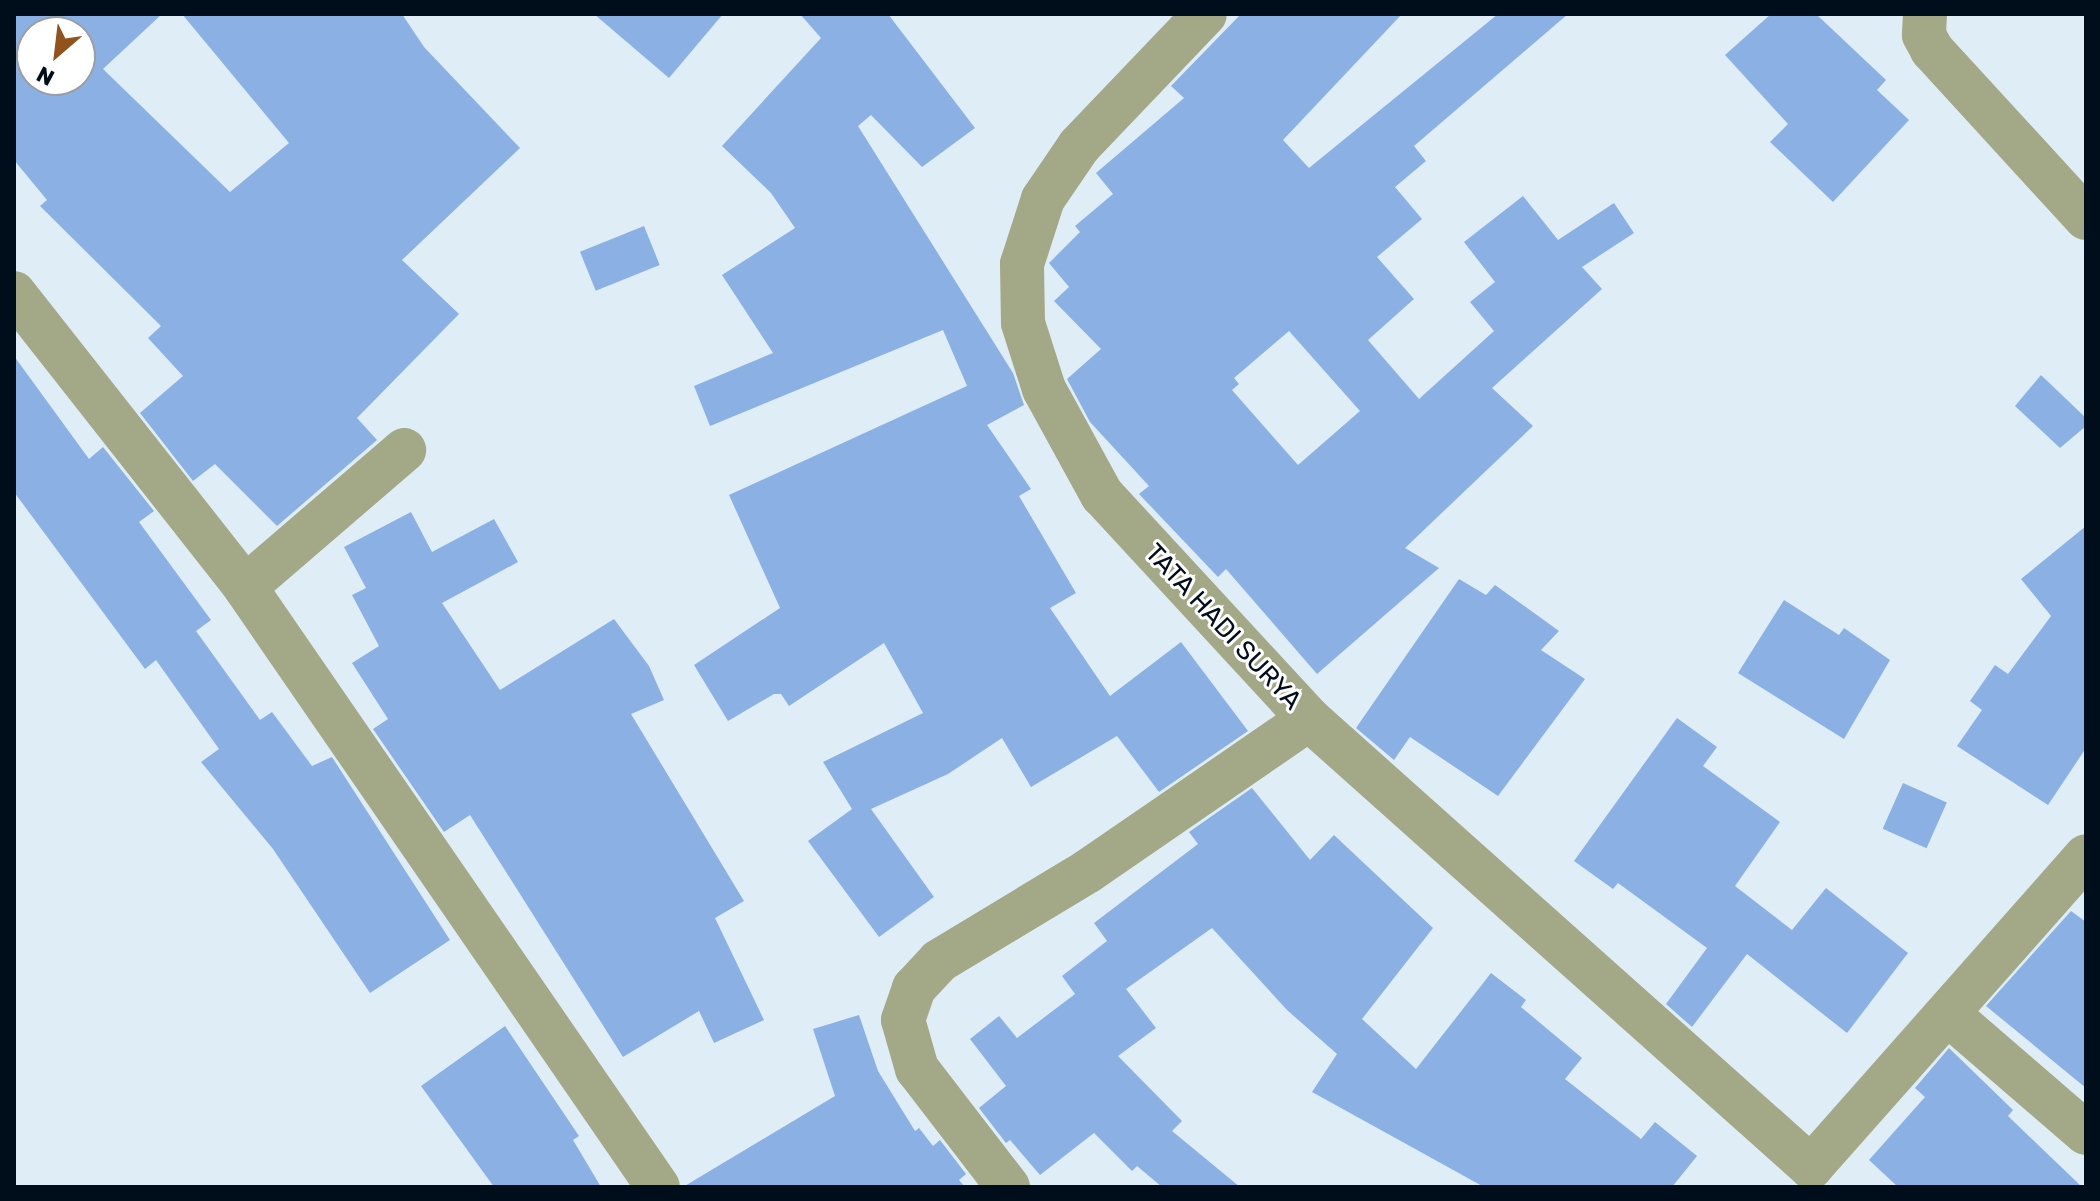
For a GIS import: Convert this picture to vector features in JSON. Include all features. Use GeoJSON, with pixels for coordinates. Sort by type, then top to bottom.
{"type":"FeatureCollection","features":[{"type":"Feature","properties":{"kind":"street","name":"TATA HADI SURYA"},"geometry":{"type":"LineString","coordinates":[[1008,1187],[917,1069],[903,1020],[914,988],[939,961],[1088,871],[1309,719],[1102,495],[1044,389],[1023,323],[1022,264],[1043,199],[1079,146],[1205,14]]}},
{"type":"Feature","properties":{"kind":"street"},"geometry":{"type":"LineString","coordinates":[[1925,14],[1924,35],[1932,50],[2086,218]]}},
{"type":"Feature","properties":{"kind":"street"},"geometry":{"type":"LineString","coordinates":[[14,293],[245,587],[658,1187]]}},
{"type":"Feature","properties":{"kind":"street"},"geometry":{"type":"LineString","coordinates":[[245,587],[404,450]]}},
{"type":"Feature","properties":{"kind":"street"},"geometry":{"type":"LineString","coordinates":[[1309,719],[1822,1177],[1948,1014],[2086,856]]}},
{"type":"Feature","properties":{"kind":"street"},"geometry":{"type":"LineString","coordinates":[[1948,1014],[2086,1133]]}},
{"type":"Feature","properties":{"kind":"building"},"geometry":{"type":"Polygon","coordinates":[[[14,14],[162,14],[103,69],[230,192],[289,143],[182,14],[402,14],[424,47],[520,148],[402,260],[459,314],[357,418],[377,440],[277,526],[215,464],[193,481],[140,413],[183,376],[148,338],[161,326],[40,206],[47,200],[14,160],[14,14]]]}},
{"type":"Feature","properties":{"kind":"building"},"geometry":{"type":"Polygon","coordinates":[[[594,14],[723,14],[669,78],[594,14]]]}},
{"type":"Feature","properties":{"kind":"building"},"geometry":{"type":"Polygon","coordinates":[[[800,14],[888,14],[975,128],[922,167],[871,115],[858,126],[1013,373],[1024,405],[987,425],[1031,489],[1019,496],[1076,593],[1050,608],[1110,696],[1181,642],[1248,731],[1159,792],[1117,736],[1031,787],[1002,738],[948,774],[871,809],[934,897],[879,937],[808,841],[852,809],[823,762],[923,713],[884,643],[789,706],[781,694],[774,694],[728,721],[694,665],[780,608],[729,495],[967,386],[943,330],[710,426],[694,386],[773,353],[722,275],[795,228],[771,193],[722,146],[821,38],[800,14]]]}},
{"type":"Feature","properties":{"kind":"building"},"geometry":{"type":"Polygon","coordinates":[[[1241,14],[1402,14],[1283,140],[1309,168],[1498,14],[1568,14],[1414,146],[1426,161],[1395,187],[1422,219],[1377,257],[1414,299],[1368,340],[1419,399],[1494,331],[1470,302],[1495,282],[1464,242],[1523,196],[1558,240],[1614,203],[1634,233],[1582,267],[1602,289],[1492,388],[1533,426],[1405,548],[1439,568],[1317,674],[1226,569],[1218,577],[1139,494],[1149,486],[1090,422],[1067,379],[1101,349],[1054,301],[1069,287],[1049,263],[1080,232],[1075,226],[1113,194],[1096,173],[1184,98],[1171,86],[1241,14]],[[1289,331],[1234,378],[1239,384],[1232,390],[1298,465],[1360,411],[1289,331]]]}},
{"type":"Feature","properties":{"kind":"building"},"geometry":{"type":"Polygon","coordinates":[[[1771,14],[1816,14],[1886,80],[1877,90],[1909,120],[1833,202],[1770,142],[1788,124],[1725,55],[1771,14]]]}},
{"type":"Feature","properties":{"kind":"building"},"geometry":{"type":"Polygon","coordinates":[[[644,226],[660,265],[596,291],[580,252],[644,226]]]}},
{"type":"Feature","properties":{"kind":"building"},"geometry":{"type":"Polygon","coordinates":[[[14,356],[89,459],[103,447],[154,511],[139,522],[211,620],[196,631],[260,720],[272,712],[312,766],[332,757],[450,940],[370,993],[273,849],[201,762],[219,749],[156,660],[145,669],[14,492],[14,356]]]}},
{"type":"Feature","properties":{"kind":"building"},"geometry":{"type":"Polygon","coordinates":[[[2041,375],[2086,418],[2086,426],[2060,448],[2015,406],[2041,375]]]}},
{"type":"Feature","properties":{"kind":"building"},"geometry":{"type":"Polygon","coordinates":[[[411,512],[432,552],[494,519],[518,562],[442,603],[500,690],[614,619],[649,666],[664,700],[631,714],[744,901],[715,918],[764,1020],[714,1043],[699,1011],[623,1057],[470,815],[444,832],[373,729],[388,719],[352,663],[379,646],[352,595],[366,588],[344,547],[411,512]]]}},
{"type":"Feature","properties":{"kind":"building"},"geometry":{"type":"Polygon","coordinates":[[[2086,526],[2086,748],[2048,805],[1957,746],[1982,710],[1970,701],[1995,665],[2008,674],[2051,616],[2021,579],[2086,526]]]}},
{"type":"Feature","properties":{"kind":"building"},"geometry":{"type":"Polygon","coordinates":[[[1459,579],[1486,595],[1495,585],[1559,631],[1541,650],[1585,679],[1498,796],[1410,737],[1394,760],[1356,728],[1459,579]]]}},
{"type":"Feature","properties":{"kind":"building"},"geometry":{"type":"Polygon","coordinates":[[[1784,600],[1839,635],[1844,628],[1890,660],[1844,739],[1738,673],[1784,600]]]}},
{"type":"Feature","properties":{"kind":"building"},"geometry":{"type":"Polygon","coordinates":[[[1677,718],[1717,747],[1703,766],[1780,822],[1735,886],[1792,930],[1826,888],[1908,953],[1847,1033],[1747,954],[1692,1027],[1666,1004],[1707,948],[1618,883],[1613,889],[1574,861],[1677,718]]]}},
{"type":"Feature","properties":{"kind":"building"},"geometry":{"type":"Polygon","coordinates":[[[1903,783],[1947,803],[1927,848],[1883,829],[1903,783]]]}},
{"type":"Feature","properties":{"kind":"building"},"geometry":{"type":"Polygon","coordinates":[[[1252,788],[1310,860],[1334,835],[1433,928],[1362,1019],[1416,1069],[1491,973],[1526,1000],[1521,1007],[1582,1058],[1565,1079],[1641,1139],[1655,1122],[1697,1156],[1672,1187],[1484,1187],[1312,1092],[1337,1054],[1287,1010],[1212,928],[1126,989],[1156,1028],[1118,1056],[1182,1121],[1172,1131],[1240,1187],[1162,1187],[1137,1166],[1132,1171],[1094,1133],[1040,1175],[1010,1140],[1006,1143],[979,1108],[1006,1086],[970,1039],[999,1016],[1017,1038],[1075,994],[1062,976],[1107,941],[1094,923],[1198,844],[1189,832],[1252,788]]]}},
{"type":"Feature","properties":{"kind":"building"},"geometry":{"type":"Polygon","coordinates":[[[2071,911],[2086,922],[2086,1088],[1986,1006],[2071,911]]]}},
{"type":"Feature","properties":{"kind":"building"},"geometry":{"type":"Polygon","coordinates":[[[859,1015],[878,1071],[915,1131],[919,1128],[933,1146],[940,1140],[966,1174],[959,1180],[965,1187],[683,1187],[835,1096],[813,1029],[859,1015]]]}},
{"type":"Feature","properties":{"kind":"building"},"geometry":{"type":"Polygon","coordinates":[[[505,1026],[579,1136],[573,1140],[601,1187],[494,1187],[421,1086],[505,1026]]]}},
{"type":"Feature","properties":{"kind":"building"},"geometry":{"type":"Polygon","coordinates":[[[1949,1048],[2013,1110],[2008,1116],[2082,1187],[1898,1187],[1869,1160],[1925,1097],[1915,1088],[1949,1048]]]}}]}
